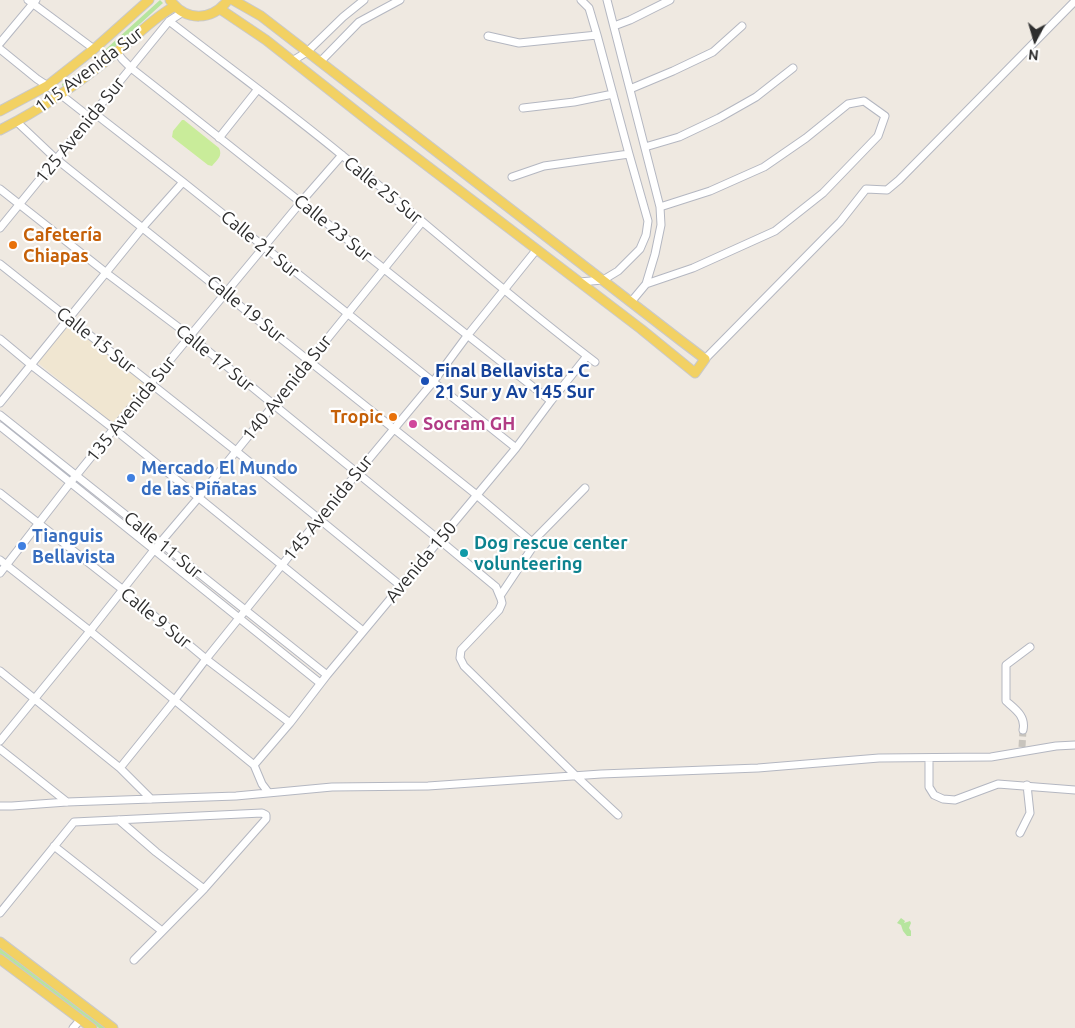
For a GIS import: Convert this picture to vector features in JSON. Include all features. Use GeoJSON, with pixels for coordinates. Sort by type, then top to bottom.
{"type":"FeatureCollection","features":[{"type":"Feature","properties":{"kind":"main road","name":"115 Avenida Sur"},"geometry":{"type":"LineString","coordinates":[[0,111],[47,86],[94,49],[148,0]]}},
{"type":"Feature","properties":{"kind":"main road"},"geometry":{"type":"LineString","coordinates":[[173,3],[183,12],[195,16],[206,16],[216,12],[228,0]]}},
{"type":"Feature","properties":{"kind":"main road"},"geometry":{"type":"LineString","coordinates":[[220,9],[266,40],[695,373],[705,359],[260,16],[233,0]]}},
{"type":"Feature","properties":{"kind":"main road","name":"115 Avenida Sur"},"geometry":{"type":"LineString","coordinates":[[0,130],[17,122],[74,85],[117,52],[173,3]]}},
{"type":"Feature","properties":{"kind":"main road"},"geometry":{"type":"LineString","coordinates":[[431,168],[436,152]]}},
{"type":"Feature","properties":{"kind":"main road"},"geometry":{"type":"LineString","coordinates":[[0,942],[113,1028]]}},
{"type":"Feature","properties":{"kind":"main road"},"geometry":{"type":"LineString","coordinates":[[0,959],[92,1028]]}},
{"type":"Feature","properties":{"kind":"street"},"geometry":{"type":"LineString","coordinates":[[292,61],[307,52],[343,17],[364,0]]}},
{"type":"Feature","properties":{"kind":"street"},"geometry":{"type":"LineString","coordinates":[[320,62],[359,22],[400,0]]}},
{"type":"Feature","properties":{"kind":"street"},"geometry":{"type":"LineString","coordinates":[[579,282],[602,280],[618,271],[640,249],[646,236],[648,221],[598,34],[589,8],[581,0]]}},
{"type":"Feature","properties":{"kind":"street"},"geometry":{"type":"LineString","coordinates":[[607,0],[660,207],[661,225],[646,284],[631,302]]}},
{"type":"Feature","properties":{"kind":"street"},"geometry":{"type":"LineString","coordinates":[[614,26],[670,0]]}},
{"type":"Feature","properties":{"kind":"street"},"geometry":{"type":"LineString","coordinates":[[0,43],[33,1],[94,49]]}},
{"type":"Feature","properties":{"kind":"street"},"geometry":{"type":"LineString","coordinates":[[705,359],[840,222],[866,189],[886,190],[899,180],[1075,1]]}},
{"type":"Feature","properties":{"kind":"street","name":"125 Avenida Sur"},"geometry":{"type":"LineString","coordinates":[[0,228],[169,21],[183,12]]}},
{"type":"Feature","properties":{"kind":"street","name":"Calle 25 Sur"},"geometry":{"type":"LineString","coordinates":[[169,21],[342,155],[595,362]]}},
{"type":"Feature","properties":{"kind":"street"},"geometry":{"type":"LineString","coordinates":[[630,89],[713,52],[742,26]]}},
{"type":"Feature","properties":{"kind":"street"},"geometry":{"type":"LineString","coordinates":[[488,36],[519,42],[598,34]]}},
{"type":"Feature","properties":{"kind":"street","name":"Calle 21 Sur"},"geometry":{"type":"LineString","coordinates":[[0,49],[90,118],[98,116],[516,448]]}},
{"type":"Feature","properties":{"kind":"street","name":"Calle 23 Sur"},"geometry":{"type":"LineString","coordinates":[[117,52],[122,60],[131,68],[551,401]]}},
{"type":"Feature","properties":{"kind":"street"},"geometry":{"type":"LineString","coordinates":[[644,147],[679,136],[720,118],[756,97],[793,68]]}},
{"type":"Feature","properties":{"kind":"street"},"geometry":{"type":"LineString","coordinates":[[219,138],[258,89]]}},
{"type":"Feature","properties":{"kind":"street"},"geometry":{"type":"LineString","coordinates":[[523,108],[574,102],[613,94]]}},
{"type":"Feature","properties":{"kind":"street"},"geometry":{"type":"LineString","coordinates":[[646,284],[693,268],[775,231],[823,193],[878,136],[885,116],[864,101],[848,104],[806,138],[764,167],[710,191],[660,207]]}},
{"type":"Feature","properties":{"kind":"street","name":"Calle 19 Sur"},"geometry":{"type":"LineString","coordinates":[[17,122],[57,159],[476,495]]}},
{"type":"Feature","properties":{"kind":"street"},"geometry":{"type":"LineString","coordinates":[[512,177],[544,166],[629,154]]}},
{"type":"Feature","properties":{"kind":"street","name":"135 Avenida Sur"},"geometry":{"type":"LineString","coordinates":[[0,573],[3,563],[40,524],[70,483],[151,383],[342,155]]}},
{"type":"Feature","properties":{"kind":"street"},"geometry":{"type":"LineString","coordinates":[[0,403],[105,272],[183,182]]}},
{"type":"Feature","properties":{"kind":"street","name":"Calle 17 Sur"},"geometry":{"type":"LineString","coordinates":[[0,189],[190,337],[440,540],[496,588],[500,596]]}},
{"type":"Feature","properties":{"kind":"street","name":"140 Avenida Sur"},"geometry":{"type":"LineString","coordinates":[[0,741],[422,222]]}},
{"type":"Feature","properties":{"kind":"street","name":"145 Avenida Sur"},"geometry":{"type":"LineString","coordinates":[[120,768],[239,617],[433,382],[467,336],[537,249]]}},
{"type":"Feature","properties":{"kind":"street","name":"Calle 15 Sur"},"geometry":{"type":"LineString","coordinates":[[0,264],[236,451],[401,586]]}},
{"type":"Feature","properties":{"kind":"street"},"geometry":{"type":"LineString","coordinates":[[0,339],[363,631]]}},
{"type":"Feature","properties":{"kind":"street","name":"Avenida 150"},"geometry":{"type":"LineString","coordinates":[[254,766],[290,724],[320,683],[516,448],[587,356]]}},
{"type":"Feature","properties":{"kind":"street","name":"Calle 11 Sur"},"geometry":{"type":"LineString","coordinates":[[0,415],[327,675]]}},
{"type":"Feature","properties":{"kind":"street","name":"Calle 11 Sur"},"geometry":{"type":"LineString","coordinates":[[0,426],[320,683]]}},
{"type":"Feature","properties":{"kind":"street"},"geometry":{"type":"LineString","coordinates":[[585,488],[532,542],[532,548],[500,596],[502,603],[499,610],[464,646],[460,655],[464,666],[618,815]]}},
{"type":"Feature","properties":{"kind":"street","name":"Calle 9 Sur"},"geometry":{"type":"LineString","coordinates":[[0,493],[290,724]]}},
{"type":"Feature","properties":{"kind":"street"},"geometry":{"type":"LineString","coordinates":[[476,495],[532,542]]}},
{"type":"Feature","properties":{"kind":"street"},"geometry":{"type":"LineString","coordinates":[[3,563],[90,631],[254,766],[268,792]]}},
{"type":"Feature","properties":{"kind":"street"},"geometry":{"type":"LineString","coordinates":[[1023,730],[1024,724],[1020,713],[1006,701],[1006,665],[1030,647]]}},
{"type":"Feature","properties":{"kind":"street"},"geometry":{"type":"LineString","coordinates":[[0,671],[120,768],[151,799]]}},
{"type":"Feature","properties":{"kind":"street"},"geometry":{"type":"LineString","coordinates":[[0,806],[236,796],[332,787],[428,786],[576,776],[758,768],[879,758],[991,757],[1021,749],[1075,745]]}},
{"type":"Feature","properties":{"kind":"street"},"geometry":{"type":"LineString","coordinates":[[0,749],[67,802]]}},
{"type":"Feature","properties":{"kind":"street"},"geometry":{"type":"LineString","coordinates":[[928,758],[928,787],[934,795],[943,799],[955,800],[998,784],[1075,790]]}},
{"type":"Feature","properties":{"kind":"street"},"geometry":{"type":"LineString","coordinates":[[1020,833],[1030,813],[1027,786]]}},
{"type":"Feature","properties":{"kind":"street"},"geometry":{"type":"LineString","coordinates":[[0,913],[74,822],[266,814],[266,819],[204,889],[134,960]]}},
{"type":"Feature","properties":{"kind":"street"},"geometry":{"type":"LineString","coordinates":[[120,820],[156,852],[204,889]]}},
{"type":"Feature","properties":{"kind":"street"},"geometry":{"type":"LineString","coordinates":[[54,846],[162,932]]}},
{"type":"Feature","properties":{"kind":"street"},"geometry":{"type":"LineString","coordinates":[[73,1028],[81,1019]]}},
{"type":"Feature","properties":{"kind":"shaded area"},"geometry":{"type":"Polygon","coordinates":[[[70,322],[147,385],[114,425],[37,362],[70,322]]]}},
{"type":"Feature","properties":{"kind":"green space"},"geometry":{"type":"Polygon","coordinates":[[[160,0],[163,3],[107,54],[86,71],[62,86],[62,84],[97,59],[160,0]]]}},
{"type":"Feature","properties":{"kind":"green space"},"geometry":{"type":"Polygon","coordinates":[[[182,120],[219,148],[220,156],[212,166],[208,165],[172,137],[173,131],[182,120]]]}},
{"type":"Feature","properties":{"kind":"green space"},"geometry":{"type":"Polygon","coordinates":[[[901,918],[905,921],[904,923],[910,921],[911,936],[907,936],[901,925],[897,923],[901,918]]]}},
{"type":"Feature","properties":{"kind":"green space"},"geometry":{"type":"Polygon","coordinates":[[[0,947],[107,1028],[99,1028],[0,954],[0,947]]]}},
{"type":"Feature","properties":{"kind":"tunnel"},"geometry":{"type":"LineString","coordinates":[[1022,747],[1023,730]]}},
{"type":"Feature","properties":{"kind":"place","name":"Cafetería Chiapas"},"geometry":{"type":"Point","coordinates":[13,245]}},
{"type":"Feature","properties":{"kind":"place","name":"Final Bellavista - C 21 Sur y Av 145 Sur"},"geometry":{"type":"Point","coordinates":[425,381]}},
{"type":"Feature","properties":{"kind":"place","name":"Tropic"},"geometry":{"type":"Point","coordinates":[393,417]}},
{"type":"Feature","properties":{"kind":"place","name":"Socram GH"},"geometry":{"type":"Point","coordinates":[413,424]}},
{"type":"Feature","properties":{"kind":"place","name":"Mercado El Mundo de las Piñatas"},"geometry":{"type":"Point","coordinates":[131,478]}},
{"type":"Feature","properties":{"kind":"place","name":"Tianguis Bellavista"},"geometry":{"type":"Point","coordinates":[22,546]}},
{"type":"Feature","properties":{"kind":"place","name":"Dog rescue center volunteering"},"geometry":{"type":"Point","coordinates":[464,553]}}]}
